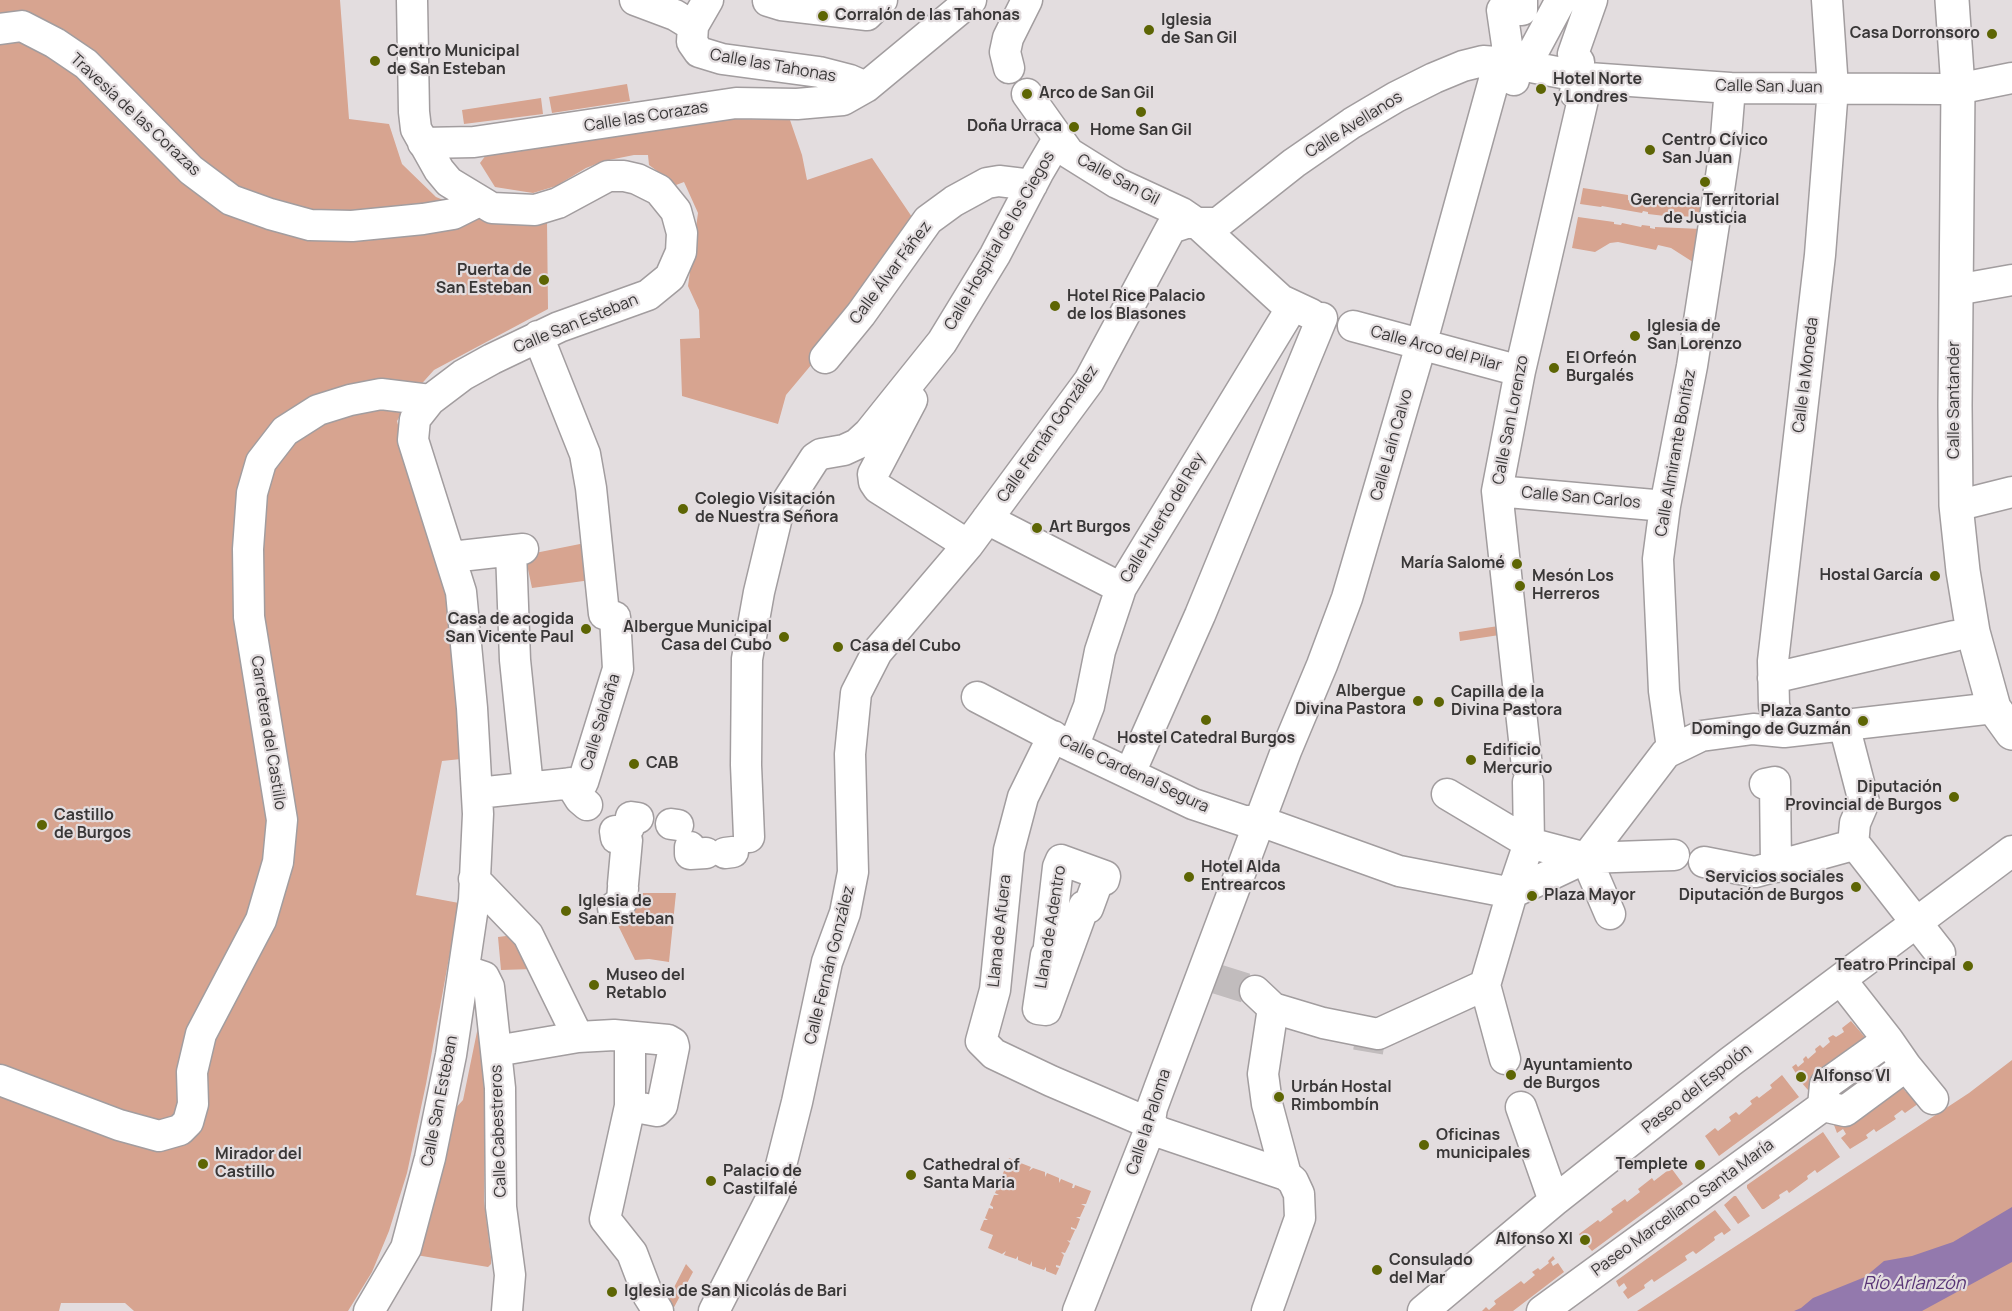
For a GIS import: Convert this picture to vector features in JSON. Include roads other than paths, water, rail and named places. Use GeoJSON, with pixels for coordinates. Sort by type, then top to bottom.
{"type":"FeatureCollection","features":[{"type":"Feature","properties":{"kind":"main road","name":"Calle Santander"},"geometry":{"type":"LineString","coordinates":[[1952,0],[1958,88],[1955,405],[1958,525],[1973,632],[1992,718]]}},
{"type":"Feature","properties":{"kind":"street","name":"Calle San Esteban"},"geometry":{"type":"LineString","coordinates":[[369,1311],[406,1248],[430,1158],[451,1055],[474,900],[478,814],[464,616],[461,592],[451,557],[413,440],[415,419],[430,400],[463,375],[538,336],[648,295],[670,277],[681,252],[682,233],[676,211],[659,190],[637,179],[624,176],[608,176],[558,204],[541,209],[513,210],[492,208],[449,182],[439,170],[416,129],[412,0]]}},
{"type":"Feature","properties":{"kind":"street"},"geometry":{"type":"LineString","coordinates":[[635,0],[675,15],[693,26],[708,0]]}},
{"type":"Feature","properties":{"kind":"street"},"geometry":{"type":"LineString","coordinates":[[778,2],[867,15],[882,0]]}},
{"type":"Feature","properties":{"kind":"street","name":"Calle las Corazas"},"geometry":{"type":"LineString","coordinates":[[423,143],[474,142],[736,103],[797,104],[843,100],[866,87],[971,0]]}},
{"type":"Feature","properties":{"kind":"street"},"geometry":{"type":"LineString","coordinates":[[1009,68],[1005,52],[1008,38],[1027,0]]}},
{"type":"Feature","properties":{"kind":"street"},"geometry":{"type":"LineString","coordinates":[[1512,63],[1502,10],[1522,10],[1522,0]]}},
{"type":"Feature","properties":{"kind":"street"},"geometry":{"type":"LineString","coordinates":[[1512,63],[1561,0]]}},
{"type":"Feature","properties":{"kind":"street","name":"Calle San Lorenzo"},"geometry":{"type":"LineString","coordinates":[[1529,843],[1528,775],[1497,491],[1520,371],[1583,77],[1579,62],[1572,54],[1592,0]]}},
{"type":"Feature","properties":{"kind":"street","name":"Calle la Moneda"},"geometry":{"type":"LineString","coordinates":[[1773,670],[1820,255],[1833,88],[1827,0]]}},
{"type":"Feature","properties":{"kind":"street","name":"Travesía de las Corazas"},"geometry":{"type":"LineString","coordinates":[[0,28],[22,26],[63,48],[86,64],[191,170],[231,200],[310,225],[352,226],[453,214],[479,201]]}},
{"type":"Feature","properties":{"kind":"street","name":"Calle las Tahonas"},"geometry":{"type":"LineString","coordinates":[[693,26],[692,42],[699,52],[722,59],[819,72],[850,80],[866,87]]}},
{"type":"Feature","properties":{"kind":"street","name":"Calle Avellanos"},"geometry":{"type":"LineString","coordinates":[[1198,224],[1218,223],[1294,163],[1396,97],[1463,66],[1483,61],[1512,63]]}},
{"type":"Feature","properties":{"kind":"street","name":"Calle San Juan"},"geometry":{"type":"LineString","coordinates":[[1512,63],[1583,77],[1730,88],[1958,88],[2012,78]]}},
{"type":"Feature","properties":{"kind":"street","name":"Calle Laín Calvo"},"geometry":{"type":"LineString","coordinates":[[1260,821],[1347,598],[1421,345],[1512,63]]}},
{"type":"Feature","properties":{"kind":"street","name":"Calle Almirante Bonifaz"},"geometry":{"type":"LineString","coordinates":[[1670,751],[1664,691],[1658,570],[1665,506],[1692,366],[1725,149],[1730,88]]}},
{"type":"Feature","properties":{"kind":"street","name":"Calle San Gil"},"geometry":{"type":"LineString","coordinates":[[1027,94],[1069,153],[1117,183],[1182,213],[1198,224]]}},
{"type":"Feature","properties":{"kind":"street","name":"Calle Hospital de los Ciegos"},"geometry":{"type":"LineString","coordinates":[[960,563],[878,488],[873,474],[942,342],[995,255],[1058,139]]}},
{"type":"Feature","properties":{"kind":"street","name":"Calle Álvar Fáñez"},"geometry":{"type":"LineString","coordinates":[[825,358],[861,314],[928,220],[954,201],[987,183],[999,181],[1032,185]]}},
{"type":"Feature","properties":{"kind":"street","name":"Calle Fernán González"},"geometry":{"type":"LineString","coordinates":[[714,1311],[774,1193],[797,1101],[827,962],[845,913],[853,872],[840,843],[856,693],[867,669],[960,563],[987,519],[1089,381],[1171,228],[1186,222],[1198,224]]}},
{"type":"Feature","properties":{"kind":"street","name":"Calle Arco del Pilar"},"geometry":{"type":"LineString","coordinates":[[1198,224],[1261,284],[1292,307],[1334,321],[1520,371]]}},
{"type":"Feature","properties":{"kind":"street"},"geometry":{"type":"LineString","coordinates":[[1956,290],[2012,280]]}},
{"type":"Feature","properties":{"kind":"street","name":"Calle Huerto del Rey"},"geometry":{"type":"LineString","coordinates":[[1063,741],[1089,706],[1100,651],[1121,588],[1292,307]]}},
{"type":"Feature","properties":{"kind":"street"},"geometry":{"type":"LineString","coordinates":[[1130,773],[1334,321]]}},
{"type":"Feature","properties":{"kind":"street","name":"Calle Saldaña"},"geometry":{"type":"LineString","coordinates":[[538,336],[585,453],[591,488],[604,614],[615,617],[618,669],[583,782],[666,830]]}},
{"type":"Feature","properties":{"kind":"street","name":"Calle Hospital de los Ciegos"},"geometry":{"type":"LineString","coordinates":[[620,893],[666,830],[746,765],[747,659],[759,592],[777,517],[783,505],[815,458],[821,454],[844,450],[857,444],[869,433],[942,342]]}},
{"type":"Feature","properties":{"kind":"street","name":"Carretera del Castillo"},"geometry":{"type":"LineString","coordinates":[[0,1080],[119,1125],[159,1136],[180,1130],[188,1122],[193,1104],[192,1072],[201,1034],[261,920],[278,862],[282,820],[249,617],[248,549],[251,505],[261,462],[285,431],[318,410],[350,400],[381,394],[430,400]]}},
{"type":"Feature","properties":{"kind":"street","name":"Calle San Carlos"},"geometry":{"type":"LineString","coordinates":[[1497,491],[1665,506]]}},
{"type":"Feature","properties":{"kind":"street"},"geometry":{"type":"LineString","coordinates":[[1968,503],[2012,492]]}},
{"type":"Feature","properties":{"kind":"street"},"geometry":{"type":"LineString","coordinates":[[987,519],[1121,588]]}},
{"type":"Feature","properties":{"kind":"street"},"geometry":{"type":"LineString","coordinates":[[451,557],[517,550],[519,651],[528,788]]}},
{"type":"Feature","properties":{"kind":"street"},"geometry":{"type":"LineString","coordinates":[[1784,732],[1774,706],[1773,670],[1954,636]]}},
{"type":"Feature","properties":{"kind":"street","name":"Calle Cardenal Segura"},"geometry":{"type":"LineString","coordinates":[[977,697],[1193,804],[1244,821],[1260,821],[1400,871],[1512,892]]}},
{"type":"Feature","properties":{"kind":"street"},"geometry":{"type":"LineString","coordinates":[[1512,892],[1586,858],[1670,751],[1701,736],[1753,739],[1784,732],[1844,726],[1879,730],[1992,718]]}},
{"type":"Feature","properties":{"kind":"street"},"geometry":{"type":"LineString","coordinates":[[1844,726],[1864,802],[1854,834],[1858,848],[1941,952]]}},
{"type":"Feature","properties":{"kind":"street","name":"Llana de Afuera"},"geometry":{"type":"LineString","coordinates":[[1063,741],[1023,797],[1009,850],[1015,864],[995,990],[1001,1000],[981,1041],[994,1054],[1149,1123]]}},
{"type":"Feature","properties":{"kind":"street"},"geometry":{"type":"LineString","coordinates":[[1765,784],[1775,782],[1776,867]]}},
{"type":"Feature","properties":{"kind":"street","name":"Calle Saldaña"},"geometry":{"type":"LineString","coordinates":[[477,792],[528,788],[666,830]]}},
{"type":"Feature","properties":{"kind":"street"},"geometry":{"type":"LineString","coordinates":[[1447,794],[1529,843],[1586,858],[1674,855]]}},
{"type":"Feature","properties":{"kind":"street","name":"Calle la Paloma"},"geometry":{"type":"LineString","coordinates":[[1080,1308],[1149,1134],[1152,1108],[1260,821]]}},
{"type":"Feature","properties":{"kind":"street"},"geometry":{"type":"LineString","coordinates":[[1704,862],[1755,872],[1776,867],[1854,834]]}},
{"type":"Feature","properties":{"kind":"street"},"geometry":{"type":"LineString","coordinates":[[1505,1059],[1485,985],[1529,843]]}},
{"type":"Feature","properties":{"kind":"street","name":"Paseo del Espolón"},"geometry":{"type":"LineString","coordinates":[[1423,1311],[1554,1201],[1730,1062],[1841,980],[1910,914],[2012,851]]}},
{"type":"Feature","properties":{"kind":"street"},"geometry":{"type":"LineString","coordinates":[[1586,858],[1610,914]]}},
{"type":"Feature","properties":{"kind":"street","name":"Llana de Adentro"},"geometry":{"type":"LineString","coordinates":[[1059,873],[1066,878],[1072,895],[1072,929],[1046,1010],[1038,1009],[1046,955],[1048,955],[1058,867],[1061,860],[1106,876],[1104,880],[1099,878],[1088,908],[1084,906],[1072,929]]}},
{"type":"Feature","properties":{"kind":"street"},"geometry":{"type":"LineString","coordinates":[[474,879],[528,935],[578,1036]]}},
{"type":"Feature","properties":{"kind":"street","name":"Calle Cabestreros"},"geometry":{"type":"LineString","coordinates":[[462,982],[475,974],[484,977],[489,987],[503,1049],[500,1088],[501,1207],[510,1275],[507,1311]]}},
{"type":"Feature","properties":{"kind":"street"},"geometry":{"type":"LineString","coordinates":[[1841,980],[1933,1099]]}},
{"type":"Feature","properties":{"kind":"street"},"geometry":{"type":"LineString","coordinates":[[1286,1175],[1267,1104],[1263,1074],[1271,1015],[1378,1035],[1485,985]]}},
{"type":"Feature","properties":{"kind":"street","name":"Calle Cabestreros"},"geometry":{"type":"LineString","coordinates":[[503,1049],[578,1036],[614,1035],[673,1042],[674,1047],[660,1109],[657,1111],[630,1107]]}},
{"type":"Feature","properties":{"kind":"street"},"geometry":{"type":"LineString","coordinates":[[630,1037],[630,1107],[605,1219],[632,1253],[648,1294],[658,1311]]}},
{"type":"Feature","properties":{"kind":"street"},"geometry":{"type":"LineString","coordinates":[[1888,1040],[1825,1085],[1824,1106],[1845,1111],[1906,1066]]}},
{"type":"Feature","properties":{"kind":"street","name":"Paseo Marceliano Santa María"},"geometry":{"type":"LineString","coordinates":[[1542,1311],[1824,1106]]}},
{"type":"Feature","properties":{"kind":"street"},"geometry":{"type":"LineString","coordinates":[[1521,1107],[1554,1201]]}},
{"type":"Feature","properties":{"kind":"street"},"geometry":{"type":"LineString","coordinates":[[1149,1123],[1159,1132],[1286,1175],[1293,1181],[1299,1194],[1300,1218],[1267,1311]]}},
{"type":"Feature","properties":{"kind":"water","name":"Río Arlanzón"},"geometry":{"type":"Polygon","coordinates":[[[2012,1207],[2012,1262],[1922,1311],[1794,1311],[1813,1298],[1865,1277],[1884,1261],[1912,1256],[1953,1242],[2012,1207]]]}},
{"type":"Feature","properties":{"kind":"tunnel"},"geometry":{"type":"LineString","coordinates":[[1217,979],[1255,991]]}},
{"type":"Feature","properties":{"kind":"tunnel"},"geometry":{"type":"LineString","coordinates":[[1368,1052],[1369,1046]]}},
{"type":"Feature","properties":{"kind":"place","name":"Corralón de las Tahonas"},"geometry":{"type":"Point","coordinates":[823,16]}},
{"type":"Feature","properties":{"kind":"place","name":"Iglesia de San Gil"},"geometry":{"type":"Point","coordinates":[1149,30]}},
{"type":"Feature","properties":{"kind":"place","name":"Casa Dorronsoro"},"geometry":{"type":"Point","coordinates":[1992,34]}},
{"type":"Feature","properties":{"kind":"place","name":"Centro Municipal de San Esteban"},"geometry":{"type":"Point","coordinates":[375,61]}},
{"type":"Feature","properties":{"kind":"place","name":"Hotel Norte y Londres"},"geometry":{"type":"Point","coordinates":[1541,89]}},
{"type":"Feature","properties":{"kind":"place","name":"Arco de San Gil"},"geometry":{"type":"Point","coordinates":[1027,94]}},
{"type":"Feature","properties":{"kind":"place","name":"Home San Gil"},"geometry":{"type":"Point","coordinates":[1141,112]}},
{"type":"Feature","properties":{"kind":"place","name":"Doña Urraca"},"geometry":{"type":"Point","coordinates":[1074,127]}},
{"type":"Feature","properties":{"kind":"place","name":"Centro Cívico San Juan"},"geometry":{"type":"Point","coordinates":[1650,150]}},
{"type":"Feature","properties":{"kind":"place","name":"Gerencia Territorial de Justicia"},"geometry":{"type":"Point","coordinates":[1705,182]}},
{"type":"Feature","properties":{"kind":"place","name":"Puerta de San Esteban"},"geometry":{"type":"Point","coordinates":[544,280]}},
{"type":"Feature","properties":{"kind":"place","name":"Hotel Rice Palacio de los Blasones"},"geometry":{"type":"Point","coordinates":[1055,306]}},
{"type":"Feature","properties":{"kind":"place","name":"Iglesia de San Lorenzo"},"geometry":{"type":"Point","coordinates":[1635,336]}},
{"type":"Feature","properties":{"kind":"place","name":"El Orfeón Burgalés"},"geometry":{"type":"Point","coordinates":[1554,368]}},
{"type":"Feature","properties":{"kind":"place","name":"Colegio Visitación de Nuestra Señora"},"geometry":{"type":"Point","coordinates":[683,509]}},
{"type":"Feature","properties":{"kind":"place","name":"Art Burgos"},"geometry":{"type":"Point","coordinates":[1037,528]}},
{"type":"Feature","properties":{"kind":"place","name":"María Salomé"},"geometry":{"type":"Point","coordinates":[1517,564]}},
{"type":"Feature","properties":{"kind":"place","name":"Hostal García"},"geometry":{"type":"Point","coordinates":[1935,576]}},
{"type":"Feature","properties":{"kind":"place","name":"Mesón Los Herreros"},"geometry":{"type":"Point","coordinates":[1520,586]}},
{"type":"Feature","properties":{"kind":"place","name":"Casa de acogida San Vicente Paul"},"geometry":{"type":"Point","coordinates":[586,629]}},
{"type":"Feature","properties":{"kind":"place","name":"Albergue Municipal Casa del Cubo"},"geometry":{"type":"Point","coordinates":[784,637]}},
{"type":"Feature","properties":{"kind":"place","name":"Casa del Cubo"},"geometry":{"type":"Point","coordinates":[838,647]}},
{"type":"Feature","properties":{"kind":"place","name":"Albergue Divina Pastora"},"geometry":{"type":"Point","coordinates":[1418,701]}},
{"type":"Feature","properties":{"kind":"place","name":"Capilla de la Divina Pastora"},"geometry":{"type":"Point","coordinates":[1439,702]}},
{"type":"Feature","properties":{"kind":"place","name":"Hostel Catedral Burgos"},"geometry":{"type":"Point","coordinates":[1206,720]}},
{"type":"Feature","properties":{"kind":"place","name":"Plaza Santo Domingo de Guzmán"},"geometry":{"type":"Point","coordinates":[1863,721]}},
{"type":"Feature","properties":{"kind":"place","name":"Edificio Mercurio"},"geometry":{"type":"Point","coordinates":[1471,760]}},
{"type":"Feature","properties":{"kind":"place","name":"CAB"},"geometry":{"type":"Point","coordinates":[634,764]}},
{"type":"Feature","properties":{"kind":"place","name":"Diputación Provincial de Burgos"},"geometry":{"type":"Point","coordinates":[1954,797]}},
{"type":"Feature","properties":{"kind":"place","name":"Castillo de Burgos"},"geometry":{"type":"Point","coordinates":[42,825]}},
{"type":"Feature","properties":{"kind":"place","name":"Hotel Alda Entrearcos"},"geometry":{"type":"Point","coordinates":[1189,877]}},
{"type":"Feature","properties":{"kind":"place","name":"Servicios sociales Diputación de Burgos"},"geometry":{"type":"Point","coordinates":[1856,887]}},
{"type":"Feature","properties":{"kind":"place","name":"Plaza Mayor"},"geometry":{"type":"Point","coordinates":[1532,896]}},
{"type":"Feature","properties":{"kind":"place","name":"Iglesia de San Esteban"},"geometry":{"type":"Point","coordinates":[566,911]}},
{"type":"Feature","properties":{"kind":"place","name":"Teatro Principal"},"geometry":{"type":"Point","coordinates":[1968,966]}},
{"type":"Feature","properties":{"kind":"place","name":"Museo del Retablo"},"geometry":{"type":"Point","coordinates":[594,985]}},
{"type":"Feature","properties":{"kind":"place","name":"Ayuntamiento de Burgos"},"geometry":{"type":"Point","coordinates":[1511,1075]}},
{"type":"Feature","properties":{"kind":"place","name":"Alfonso VI"},"geometry":{"type":"Point","coordinates":[1801,1077]}},
{"type":"Feature","properties":{"kind":"place","name":"Urbán Hostal Rimbombín"},"geometry":{"type":"Point","coordinates":[1279,1097]}},
{"type":"Feature","properties":{"kind":"place","name":"Oficinas municipales"},"geometry":{"type":"Point","coordinates":[1424,1145]}},
{"type":"Feature","properties":{"kind":"place","name":"Mirador del Castillo"},"geometry":{"type":"Point","coordinates":[203,1164]}},
{"type":"Feature","properties":{"kind":"place","name":"Templete"},"geometry":{"type":"Point","coordinates":[1700,1165]}},
{"type":"Feature","properties":{"kind":"place","name":"Cathedral of Santa Maria"},"geometry":{"type":"Point","coordinates":[911,1175]}},
{"type":"Feature","properties":{"kind":"place","name":"Palacio de Castilfalé"},"geometry":{"type":"Point","coordinates":[711,1181]}},
{"type":"Feature","properties":{"kind":"place","name":"Alfonso XI"},"geometry":{"type":"Point","coordinates":[1585,1240]}},
{"type":"Feature","properties":{"kind":"place","name":"Consulado del Mar"},"geometry":{"type":"Point","coordinates":[1377,1270]}},
{"type":"Feature","properties":{"kind":"place","name":"Iglesia de San Nicolás de Bari"},"geometry":{"type":"Point","coordinates":[612,1292]}}]}
